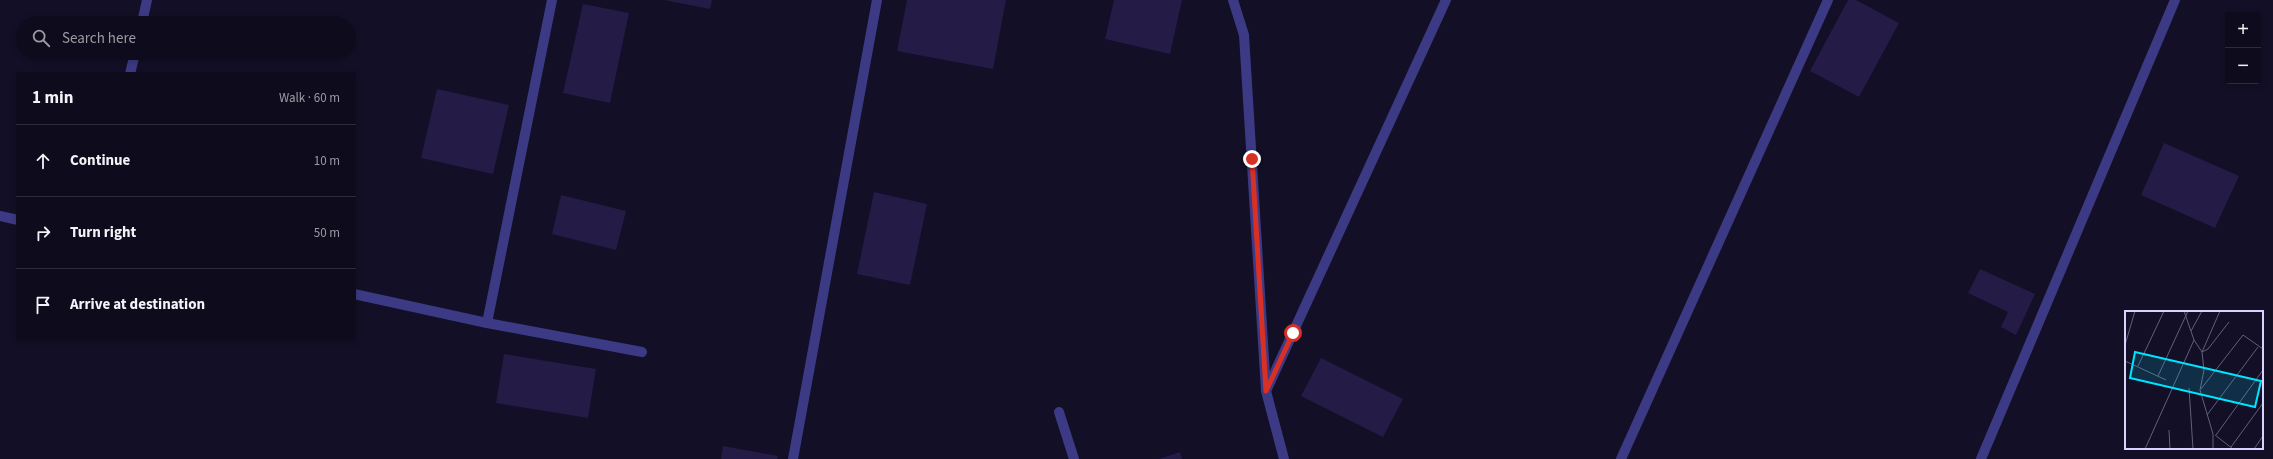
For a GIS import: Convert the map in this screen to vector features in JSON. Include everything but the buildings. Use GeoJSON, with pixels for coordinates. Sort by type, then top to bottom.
{"type":"FeatureCollection","features":[{"type":"Feature","properties":{"kind":"street"},"geometry":{"type":"LineString","coordinates":[[144,16],[147,0]]}},
{"type":"Feature","properties":{"kind":"street"},"geometry":{"type":"LineString","coordinates":[[487,323],[552,0]]}},
{"type":"Feature","properties":{"kind":"street"},"geometry":{"type":"LineString","coordinates":[[793,459],[878,0]]}},
{"type":"Feature","properties":{"kind":"street"},"geometry":{"type":"LineString","coordinates":[[1233,0],[1244,35],[1266,391],[1284,459]]}},
{"type":"Feature","properties":{"kind":"street"},"geometry":{"type":"LineString","coordinates":[[1266,391],[1446,0]]}},
{"type":"Feature","properties":{"kind":"street"},"geometry":{"type":"LineString","coordinates":[[1621,459],[1828,0]]}},
{"type":"Feature","properties":{"kind":"street"},"geometry":{"type":"LineString","coordinates":[[1981,459],[2174,0]]}},
{"type":"Feature","properties":{"kind":"street"},"geometry":{"type":"LineString","coordinates":[[130,72],[133,60]]}},
{"type":"Feature","properties":{"kind":"street"},"geometry":{"type":"LineString","coordinates":[[0,216],[16,220]]}},
{"type":"Feature","properties":{"kind":"street"},"geometry":{"type":"LineString","coordinates":[[356,294],[487,323],[642,352]]}},
{"type":"Feature","properties":{"kind":"street"},"geometry":{"type":"LineString","coordinates":[[1059,412],[1074,459]]}},
{"type":"Feature","properties":{"kind":"route"},"geometry":{"type":"LineString","coordinates":[[1252,159],[1266,391],[1293,333]]}}]}
